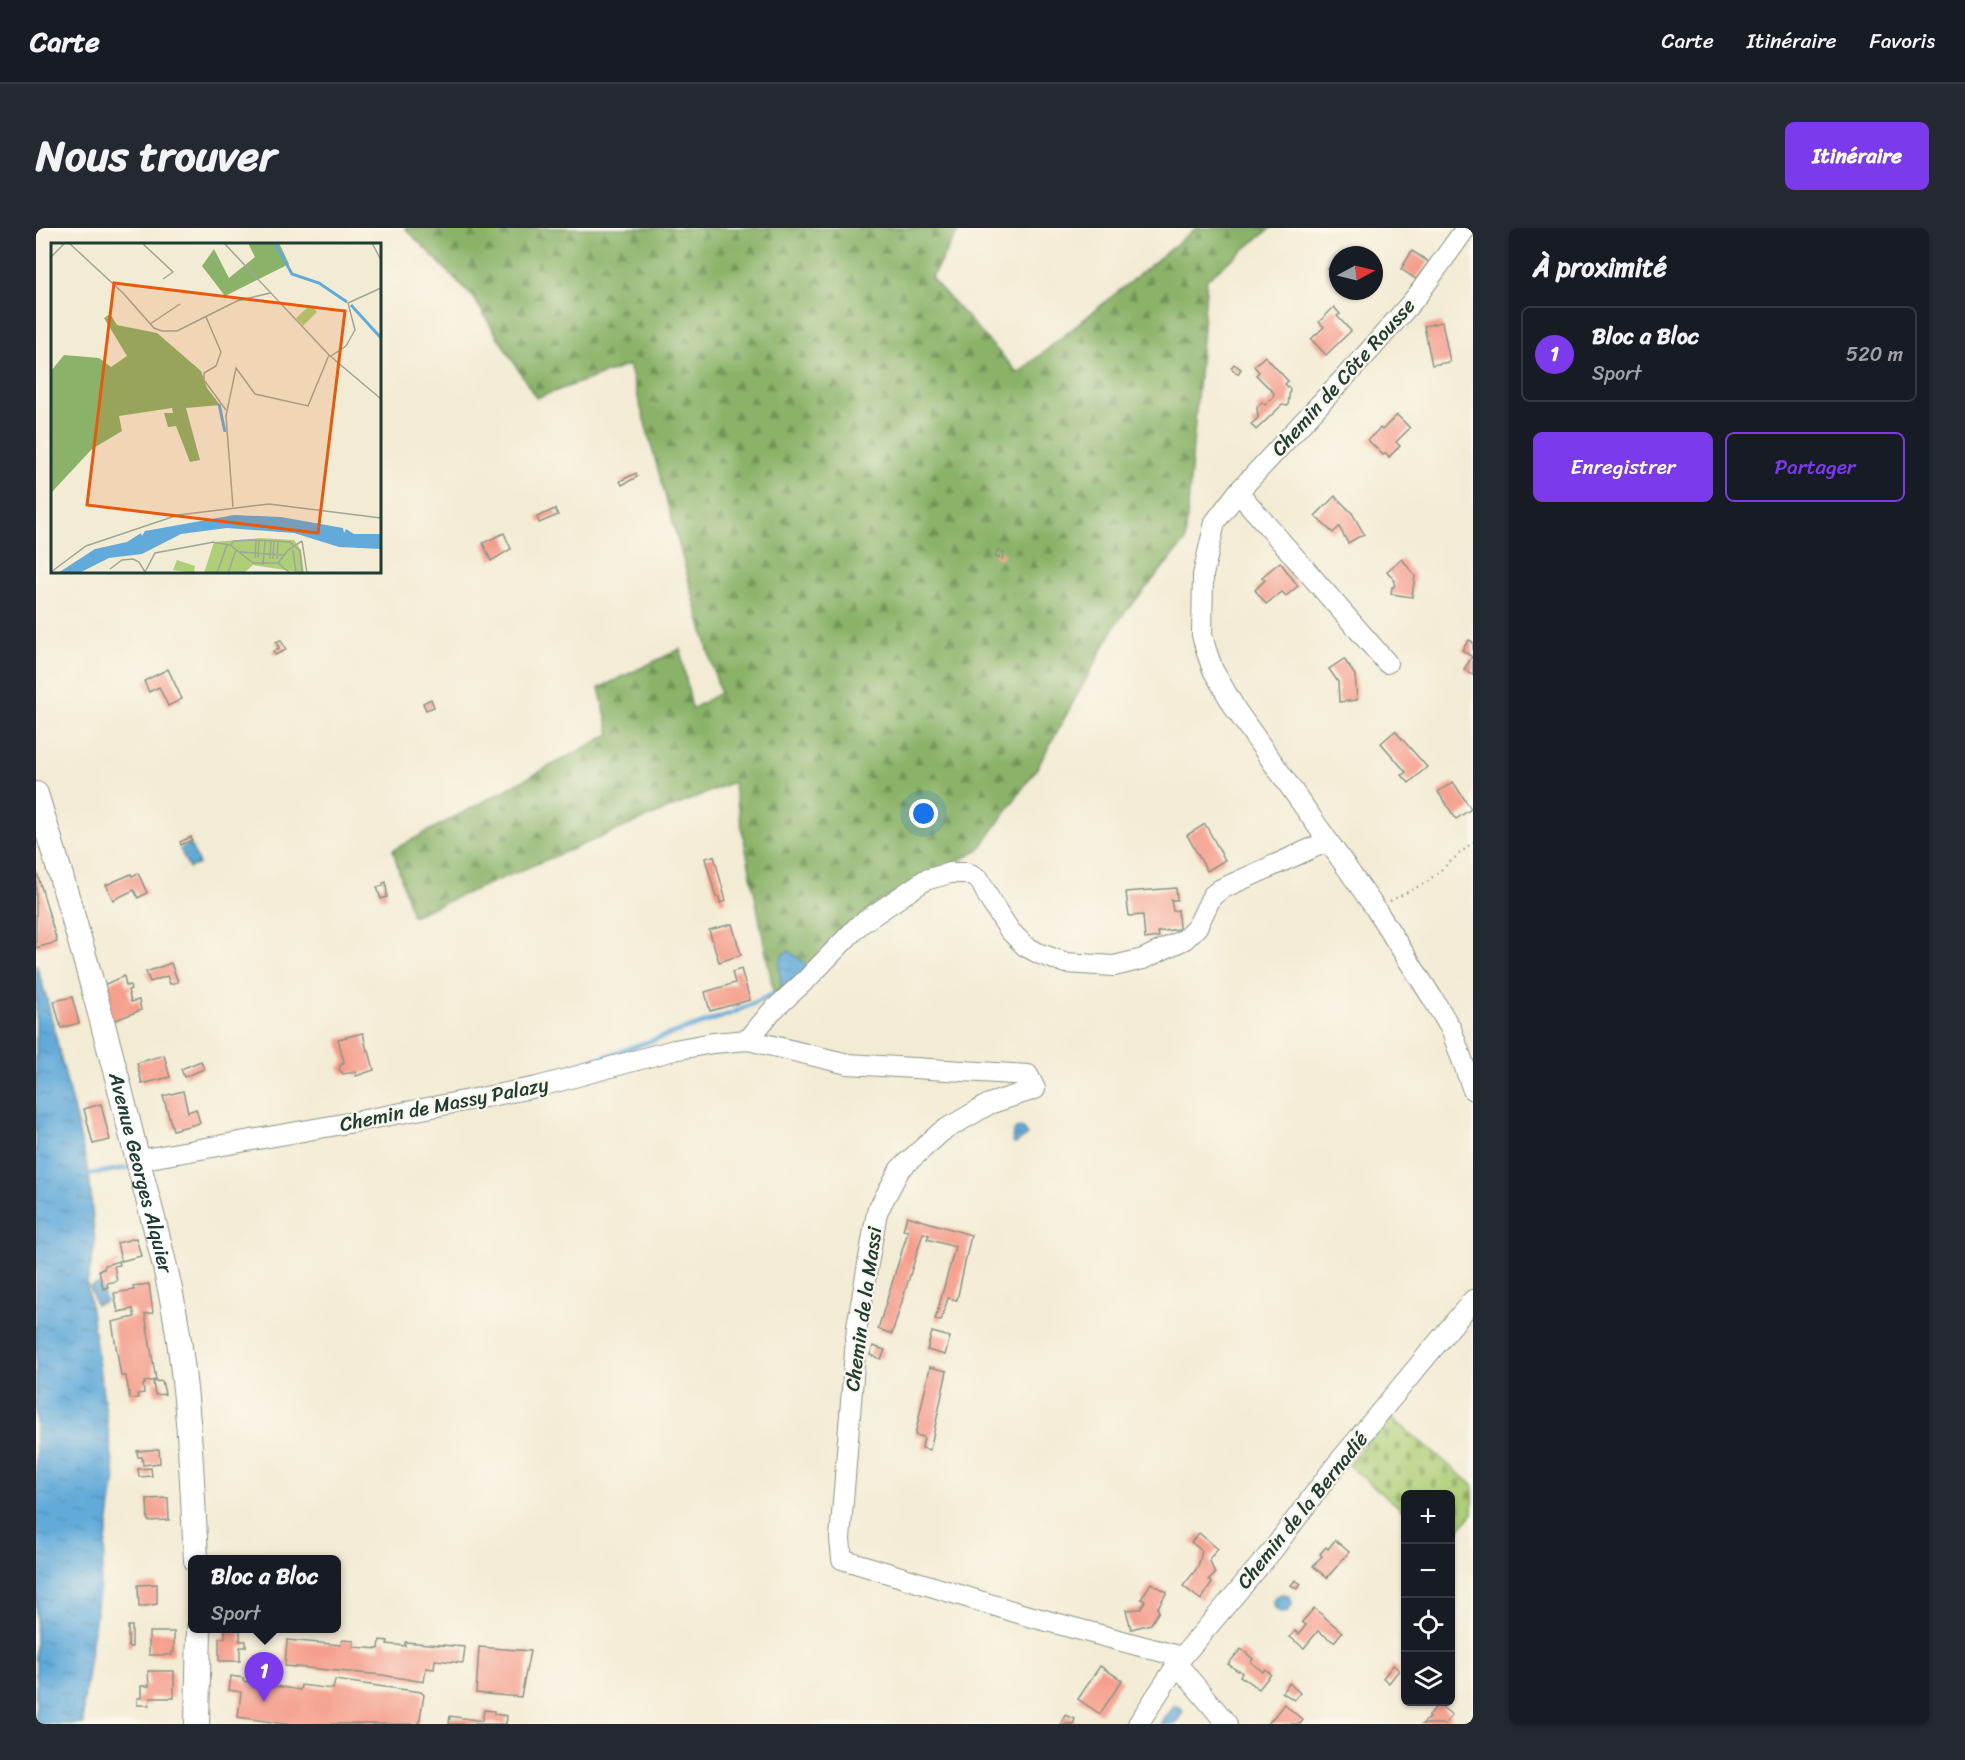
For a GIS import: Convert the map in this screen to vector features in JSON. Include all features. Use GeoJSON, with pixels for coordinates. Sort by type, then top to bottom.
{"type":"FeatureCollection","features":[{"type":"Feature","properties":{"kind":"main road","name":"Avenue Georges Alquier"},"geometry":{"type":"LineString","coordinates":[[36,794],[88,973],[161,1246],[175,1316],[184,1387],[196,1555]]}},
{"type":"Feature","properties":{"kind":"main road"},"geometry":{"type":"LineString","coordinates":[[197,1724],[198,1633]]}},
{"type":"Feature","properties":{"kind":"street","name":"Chemin de Côte Rousse"},"geometry":{"type":"LineString","coordinates":[[1328,841],[1236,710],[1214,670],[1206,650],[1203,634],[1203,575],[1215,522],[1238,492],[1417,296],[1466,228]]}},
{"type":"Feature","properties":{"kind":"street"},"geometry":{"type":"LineString","coordinates":[[1238,492],[1387,663]]}},
{"type":"Feature","properties":{"kind":"street"},"geometry":{"type":"LineString","coordinates":[[748,1040],[775,1008],[807,979],[859,925],[925,880],[950,873],[966,873],[979,879],[1010,931],[1025,946],[1066,963],[1114,966],[1143,959],[1185,939],[1197,927],[1212,896],[1221,889],[1328,841],[1376,908],[1451,1029],[1473,1090]]}},
{"type":"Feature","properties":{"kind":"street","name":"Chemin de Massy Palazy"},"geometry":{"type":"LineString","coordinates":[[138,1160],[537,1087],[674,1050],[748,1040]]}},
{"type":"Feature","properties":{"kind":"street","name":"Chemin de la Massi"},"geometry":{"type":"LineString","coordinates":[[748,1040],[848,1064],[1028,1075],[1035,1089],[989,1104],[941,1132],[900,1169],[877,1212],[856,1327],[840,1539],[842,1558],[1179,1660]]}},
{"type":"Feature","properties":{"kind":"street","name":"Chemin de la Bernadié"},"geometry":{"type":"LineString","coordinates":[[1138,1724],[1179,1660],[1272,1551],[1333,1469],[1473,1300]]}},
{"type":"Feature","properties":{"kind":"street"},"geometry":{"type":"LineString","coordinates":[[1179,1660],[1227,1724]]}},
{"type":"Feature","properties":{"kind":"path"},"geometry":{"type":"LineString","coordinates":[[1376,908],[1427,882],[1473,842]]}},
{"type":"Feature","properties":{"kind":"green space"},"geometry":{"type":"Polygon","coordinates":[[[405,228],[960,228],[931,278],[1018,373],[1196,228],[1271,228],[1207,279],[1185,542],[1118,621],[1037,768],[978,851],[874,904],[775,1000],[733,782],[412,916],[393,850],[610,734],[599,688],[680,649],[692,709],[720,693],[629,365],[536,398],[473,297],[405,228]]]}},
{"type":"Feature","properties":{"kind":"green space"},"geometry":{"type":"Polygon","coordinates":[[[1388,1415],[1473,1485],[1473,1513],[1455,1534],[1455,1490],[1401,1490],[1401,1509],[1348,1465],[1388,1415]]]}},
{"type":"Feature","properties":{"kind":"water"},"geometry":{"type":"Polygon","coordinates":[[[190,844],[199,864],[189,868],[180,849],[190,844]]]}},
{"type":"Feature","properties":{"kind":"water"},"geometry":{"type":"Polygon","coordinates":[[[789,951],[811,968],[782,990],[779,966],[783,954],[789,951]]]}},
{"type":"Feature","properties":{"kind":"water"},"geometry":{"type":"Polygon","coordinates":[[[36,964],[46,996],[89,1174],[95,1244],[87,1283],[115,1477],[83,1706],[83,1724],[36,1724],[36,964]]]}},
{"type":"Feature","properties":{"kind":"water"},"geometry":{"type":"Polygon","coordinates":[[[1022,1128],[1027,1135],[1015,1144],[1012,1140],[1013,1135],[1016,1129],[1022,1128]]]}},
{"type":"Feature","properties":{"kind":"water"},"geometry":{"type":"Polygon","coordinates":[[[99,1284],[106,1301],[96,1305],[90,1287],[99,1284]]]}},
{"type":"Feature","properties":{"kind":"water"},"geometry":{"type":"Polygon","coordinates":[[[1283,1594],[1289,1597],[1292,1603],[1289,1609],[1283,1612],[1277,1609],[1274,1603],[1277,1597],[1283,1594]]]}},
{"type":"Feature","properties":{"kind":"water"},"geometry":{"type":"Polygon","coordinates":[[[1174,1706],[1180,1707],[1183,1712],[1175,1724],[1161,1724],[1174,1706]]]}},
{"type":"Feature","properties":{"kind":"building"},"geometry":{"type":"Polygon","coordinates":[[[1412,251],[1429,262],[1416,279],[1401,269],[1412,251]]]}},
{"type":"Feature","properties":{"kind":"building"},"geometry":{"type":"Polygon","coordinates":[[[1334,307],[1340,314],[1337,316],[1351,331],[1326,355],[1311,339],[1324,327],[1319,322],[1334,307]]]}},
{"type":"Feature","properties":{"kind":"building"},"geometry":{"type":"Polygon","coordinates":[[[1442,322],[1450,362],[1432,365],[1424,326],[1442,322]]]}},
{"type":"Feature","properties":{"kind":"building"},"geometry":{"type":"Polygon","coordinates":[[[1265,356],[1288,381],[1285,384],[1290,389],[1288,406],[1282,405],[1256,430],[1251,424],[1258,418],[1257,407],[1262,402],[1265,405],[1274,393],[1256,375],[1259,372],[1254,366],[1265,356]]]}},
{"type":"Feature","properties":{"kind":"building"},"geometry":{"type":"Polygon","coordinates":[[[1234,364],[1241,369],[1238,374],[1231,368],[1234,364]]]}},
{"type":"Feature","properties":{"kind":"building"},"geometry":{"type":"Polygon","coordinates":[[[1397,415],[1410,428],[1396,442],[1400,446],[1389,457],[1386,453],[1383,455],[1368,440],[1397,415]]]}},
{"type":"Feature","properties":{"kind":"building"},"geometry":{"type":"Polygon","coordinates":[[[636,473],[637,477],[622,485],[620,481],[636,473]]]}},
{"type":"Feature","properties":{"kind":"building"},"geometry":{"type":"Polygon","coordinates":[[[1335,496],[1352,513],[1364,534],[1348,543],[1339,527],[1333,533],[1315,516],[1335,496]]]}},
{"type":"Feature","properties":{"kind":"building"},"geometry":{"type":"Polygon","coordinates":[[[555,509],[558,515],[539,523],[537,517],[555,509]]]}},
{"type":"Feature","properties":{"kind":"building"},"geometry":{"type":"Polygon","coordinates":[[[504,533],[511,549],[491,561],[483,543],[504,533]]]}},
{"type":"Feature","properties":{"kind":"building"},"geometry":{"type":"Polygon","coordinates":[[[997,550],[1004,553],[1002,559],[995,557],[997,550]]]}},
{"type":"Feature","properties":{"kind":"building"},"geometry":{"type":"Polygon","coordinates":[[[1402,559],[1415,576],[1412,597],[1391,594],[1395,581],[1387,571],[1402,559]]]}},
{"type":"Feature","properties":{"kind":"building"},"geometry":{"type":"Polygon","coordinates":[[[1280,562],[1298,586],[1286,596],[1282,592],[1266,604],[1255,590],[1265,580],[1262,577],[1280,562]]]}},
{"type":"Feature","properties":{"kind":"building"},"geometry":{"type":"Polygon","coordinates":[[[281,640],[286,650],[275,655],[273,651],[279,648],[276,642],[281,640]]]}},
{"type":"Feature","properties":{"kind":"building"},"geometry":{"type":"Polygon","coordinates":[[[1469,640],[1473,642],[1473,675],[1464,669],[1472,657],[1462,650],[1469,640]]]}},
{"type":"Feature","properties":{"kind":"building"},"geometry":{"type":"Polygon","coordinates":[[[1344,659],[1355,675],[1357,700],[1339,702],[1338,682],[1329,669],[1344,659]]]}},
{"type":"Feature","properties":{"kind":"building"},"geometry":{"type":"Polygon","coordinates":[[[168,669],[182,699],[168,706],[159,687],[149,692],[144,681],[168,669]]]}},
{"type":"Feature","properties":{"kind":"building"},"geometry":{"type":"Polygon","coordinates":[[[431,699],[434,707],[426,710],[423,703],[431,699]]]}},
{"type":"Feature","properties":{"kind":"building"},"geometry":{"type":"Polygon","coordinates":[[[1395,731],[1427,767],[1409,783],[1402,775],[1406,772],[1381,743],[1395,731]]]}},
{"type":"Feature","properties":{"kind":"building"},"geometry":{"type":"Polygon","coordinates":[[[1453,782],[1471,809],[1456,819],[1438,792],[1453,782]]]}},
{"type":"Feature","properties":{"kind":"building"},"geometry":{"type":"Polygon","coordinates":[[[1205,824],[1225,860],[1207,871],[1187,835],[1205,824]]]}},
{"type":"Feature","properties":{"kind":"building"},"geometry":{"type":"Polygon","coordinates":[[[191,837],[192,840],[181,845],[180,842],[191,837]]]}},
{"type":"Feature","properties":{"kind":"building"},"geometry":{"type":"Polygon","coordinates":[[[714,856],[726,901],[720,903],[719,897],[716,897],[705,858],[714,856]]]}},
{"type":"Feature","properties":{"kind":"building"},"geometry":{"type":"Polygon","coordinates":[[[36,869],[57,942],[36,948],[36,869]]]}},
{"type":"Feature","properties":{"kind":"building"},"geometry":{"type":"Polygon","coordinates":[[[138,873],[147,893],[138,898],[134,890],[113,900],[106,885],[138,873]]]}},
{"type":"Feature","properties":{"kind":"building"},"geometry":{"type":"Polygon","coordinates":[[[386,882],[387,897],[381,899],[377,887],[383,886],[386,882]]]}},
{"type":"Feature","properties":{"kind":"building"},"geometry":{"type":"Polygon","coordinates":[[[1176,888],[1177,900],[1171,900],[1173,911],[1178,910],[1179,929],[1158,932],[1159,937],[1145,939],[1143,915],[1129,916],[1126,892],[1176,888]]]}},
{"type":"Feature","properties":{"kind":"building"},"geometry":{"type":"Polygon","coordinates":[[[732,924],[741,955],[719,962],[709,930],[732,924]]]}},
{"type":"Feature","properties":{"kind":"building"},"geometry":{"type":"Polygon","coordinates":[[[171,963],[178,982],[170,984],[167,976],[150,982],[146,972],[171,963]]]}},
{"type":"Feature","properties":{"kind":"building"},"geometry":{"type":"Polygon","coordinates":[[[741,969],[750,1000],[710,1011],[705,992],[735,983],[732,972],[741,969]]]}},
{"type":"Feature","properties":{"kind":"building"},"geometry":{"type":"Polygon","coordinates":[[[124,976],[126,986],[130,985],[131,989],[128,990],[131,1002],[139,1000],[141,1010],[111,1022],[101,986],[124,976]]]}},
{"type":"Feature","properties":{"kind":"building"},"geometry":{"type":"Polygon","coordinates":[[[72,997],[79,1023],[61,1028],[54,1001],[72,997]]]}},
{"type":"Feature","properties":{"kind":"building"},"geometry":{"type":"Polygon","coordinates":[[[363,1033],[374,1070],[356,1076],[356,1072],[343,1074],[339,1069],[344,1062],[338,1039],[363,1033]]]}},
{"type":"Feature","properties":{"kind":"building"},"geometry":{"type":"Polygon","coordinates":[[[164,1055],[170,1077],[142,1084],[137,1063],[164,1055]]]}},
{"type":"Feature","properties":{"kind":"building"},"geometry":{"type":"Polygon","coordinates":[[[201,1061],[204,1069],[184,1077],[181,1069],[201,1061]]]}},
{"type":"Feature","properties":{"kind":"building"},"geometry":{"type":"Polygon","coordinates":[[[183,1091],[188,1112],[196,1109],[200,1123],[173,1130],[163,1096],[183,1091]]]}},
{"type":"Feature","properties":{"kind":"building"},"geometry":{"type":"Polygon","coordinates":[[[101,1104],[110,1140],[93,1144],[84,1109],[101,1104]]]}},
{"type":"Feature","properties":{"kind":"building"},"geometry":{"type":"Polygon","coordinates":[[[907,1216],[971,1235],[957,1300],[948,1298],[941,1321],[935,1320],[955,1247],[927,1239],[929,1235],[923,1233],[892,1334],[878,1329],[908,1231],[903,1230],[907,1216]]]}},
{"type":"Feature","properties":{"kind":"building"},"geometry":{"type":"Polygon","coordinates":[[[136,1238],[141,1256],[121,1261],[117,1243],[136,1238]]]}},
{"type":"Feature","properties":{"kind":"building"},"geometry":{"type":"Polygon","coordinates":[[[119,1261],[120,1265],[114,1266],[117,1281],[107,1283],[108,1287],[103,1289],[99,1270],[104,1269],[105,1265],[119,1261]]]}},
{"type":"Feature","properties":{"kind":"building"},"geometry":{"type":"Polygon","coordinates":[[[149,1284],[153,1313],[145,1314],[156,1380],[144,1382],[144,1393],[137,1394],[138,1398],[130,1399],[126,1376],[121,1376],[112,1322],[135,1317],[133,1309],[118,1312],[114,1293],[134,1290],[133,1286],[149,1284]]]}},
{"type":"Feature","properties":{"kind":"building"},"geometry":{"type":"Polygon","coordinates":[[[932,1332],[950,1337],[945,1355],[927,1350],[932,1332]]]}},
{"type":"Feature","properties":{"kind":"building"},"geometry":{"type":"Polygon","coordinates":[[[873,1346],[885,1350],[881,1359],[870,1355],[873,1346]]]}},
{"type":"Feature","properties":{"kind":"building"},"geometry":{"type":"Polygon","coordinates":[[[930,1367],[947,1371],[930,1450],[922,1448],[924,1437],[915,1435],[930,1367]]]}},
{"type":"Feature","properties":{"kind":"building"},"geometry":{"type":"Polygon","coordinates":[[[162,1381],[165,1394],[155,1395],[153,1382],[162,1381]]]}},
{"type":"Feature","properties":{"kind":"building"},"geometry":{"type":"Polygon","coordinates":[[[159,1449],[160,1463],[143,1465],[142,1457],[138,1457],[137,1451],[159,1449]]]}},
{"type":"Feature","properties":{"kind":"building"},"geometry":{"type":"Polygon","coordinates":[[[151,1468],[152,1476],[139,1477],[138,1469],[151,1468]]]}},
{"type":"Feature","properties":{"kind":"building"},"geometry":{"type":"Polygon","coordinates":[[[168,1498],[169,1520],[148,1521],[147,1499],[168,1498]]]}},
{"type":"Feature","properties":{"kind":"building"},"geometry":{"type":"Polygon","coordinates":[[[1199,1533],[1218,1549],[1210,1558],[1215,1574],[1209,1580],[1212,1583],[1201,1600],[1183,1586],[1198,1567],[1202,1551],[1191,1542],[1199,1533]]]}},
{"type":"Feature","properties":{"kind":"building"},"geometry":{"type":"Polygon","coordinates":[[[1335,1540],[1349,1552],[1327,1578],[1313,1566],[1322,1556],[1320,1554],[1326,1547],[1328,1549],[1335,1540]]]}},
{"type":"Feature","properties":{"kind":"building"},"geometry":{"type":"Polygon","coordinates":[[[1295,1580],[1301,1584],[1297,1589],[1291,1585],[1295,1580]]]}},
{"type":"Feature","properties":{"kind":"building"},"geometry":{"type":"Polygon","coordinates":[[[1151,1583],[1167,1592],[1157,1609],[1159,1611],[1151,1624],[1131,1629],[1126,1610],[1140,1609],[1145,1601],[1141,1599],[1151,1583]]]}},
{"type":"Feature","properties":{"kind":"building"},"geometry":{"type":"Polygon","coordinates":[[[157,1584],[157,1604],[139,1607],[138,1585],[157,1584]]]}},
{"type":"Feature","properties":{"kind":"building"},"geometry":{"type":"Polygon","coordinates":[[[1314,1608],[1342,1632],[1334,1642],[1318,1631],[1304,1648],[1290,1637],[1295,1631],[1299,1634],[1306,1625],[1302,1622],[1314,1608]]]}},
{"type":"Feature","properties":{"kind":"building"},"geometry":{"type":"Polygon","coordinates":[[[128,1626],[132,1626],[132,1647],[128,1647],[128,1626]]]}},
{"type":"Feature","properties":{"kind":"building"},"geometry":{"type":"Polygon","coordinates":[[[149,1632],[174,1632],[172,1655],[149,1655],[149,1632]]]}},
{"type":"Feature","properties":{"kind":"building"},"geometry":{"type":"Polygon","coordinates":[[[225,1633],[240,1633],[240,1641],[246,1641],[246,1647],[240,1647],[240,1661],[219,1661],[219,1638],[225,1638],[225,1633]]]}},
{"type":"Feature","properties":{"kind":"building"},"geometry":{"type":"Polygon","coordinates":[[[287,1640],[341,1645],[342,1640],[354,1641],[353,1647],[379,1649],[380,1640],[388,1641],[387,1644],[405,1646],[405,1642],[465,1647],[463,1663],[435,1660],[434,1669],[426,1668],[424,1682],[382,1675],[285,1666],[287,1640]]]}},
{"type":"Feature","properties":{"kind":"building"},"geometry":{"type":"Polygon","coordinates":[[[479,1647],[530,1651],[521,1697],[476,1693],[479,1647]]]}},
{"type":"Feature","properties":{"kind":"building"},"geometry":{"type":"Polygon","coordinates":[[[1241,1649],[1263,1672],[1265,1669],[1271,1674],[1259,1689],[1240,1676],[1242,1673],[1239,1670],[1228,1664],[1241,1649]]]}},
{"type":"Feature","properties":{"kind":"building"},"geometry":{"type":"Polygon","coordinates":[[[1393,1665],[1399,1670],[1389,1683],[1383,1678],[1393,1665]]]}},
{"type":"Feature","properties":{"kind":"building"},"geometry":{"type":"Polygon","coordinates":[[[1100,1666],[1122,1680],[1100,1714],[1078,1699],[1100,1666]]]}},
{"type":"Feature","properties":{"kind":"building"},"geometry":{"type":"Polygon","coordinates":[[[148,1671],[174,1671],[174,1698],[150,1698],[149,1705],[137,1705],[137,1698],[141,1698],[141,1686],[149,1686],[148,1671]]]}},
{"type":"Feature","properties":{"kind":"building"},"geometry":{"type":"Polygon","coordinates":[[[231,1676],[243,1678],[243,1681],[300,1690],[301,1685],[333,1689],[335,1680],[421,1692],[424,1695],[419,1724],[285,1724],[238,1717],[241,1692],[229,1690],[231,1676]]]}},
{"type":"Feature","properties":{"kind":"building"},"geometry":{"type":"Polygon","coordinates":[[[1289,1683],[1300,1693],[1294,1700],[1282,1692],[1289,1683]]]}},
{"type":"Feature","properties":{"kind":"building"},"geometry":{"type":"Polygon","coordinates":[[[1284,1704],[1303,1720],[1300,1724],[1268,1724],[1284,1704]]]}},
{"type":"Feature","properties":{"kind":"building"},"geometry":{"type":"Polygon","coordinates":[[[1436,1706],[1443,1706],[1452,1715],[1445,1724],[1422,1724],[1436,1706]]]}},
{"type":"Feature","properties":{"kind":"building"},"geometry":{"type":"Polygon","coordinates":[[[484,1710],[507,1716],[506,1724],[449,1724],[450,1716],[482,1721],[484,1710]]]}},
{"type":"Feature","properties":{"kind":"building"},"geometry":{"type":"Polygon","coordinates":[[[1065,1715],[1075,1719],[1073,1724],[1061,1724],[1065,1715]]]}},
{"type":"Feature","properties":{"kind":"waterway"},"geometry":{"type":"LineString","coordinates":[[562,1071],[730,1014],[782,990]]}},
{"type":"Feature","properties":{"kind":"waterway"},"geometry":{"type":"LineString","coordinates":[[85,1175],[127,1168]]}},
{"type":"Feature","properties":{"kind":"place","name":"Bloc a Bloc"},"geometry":{"type":"Point","coordinates":[264,1702]}}]}
